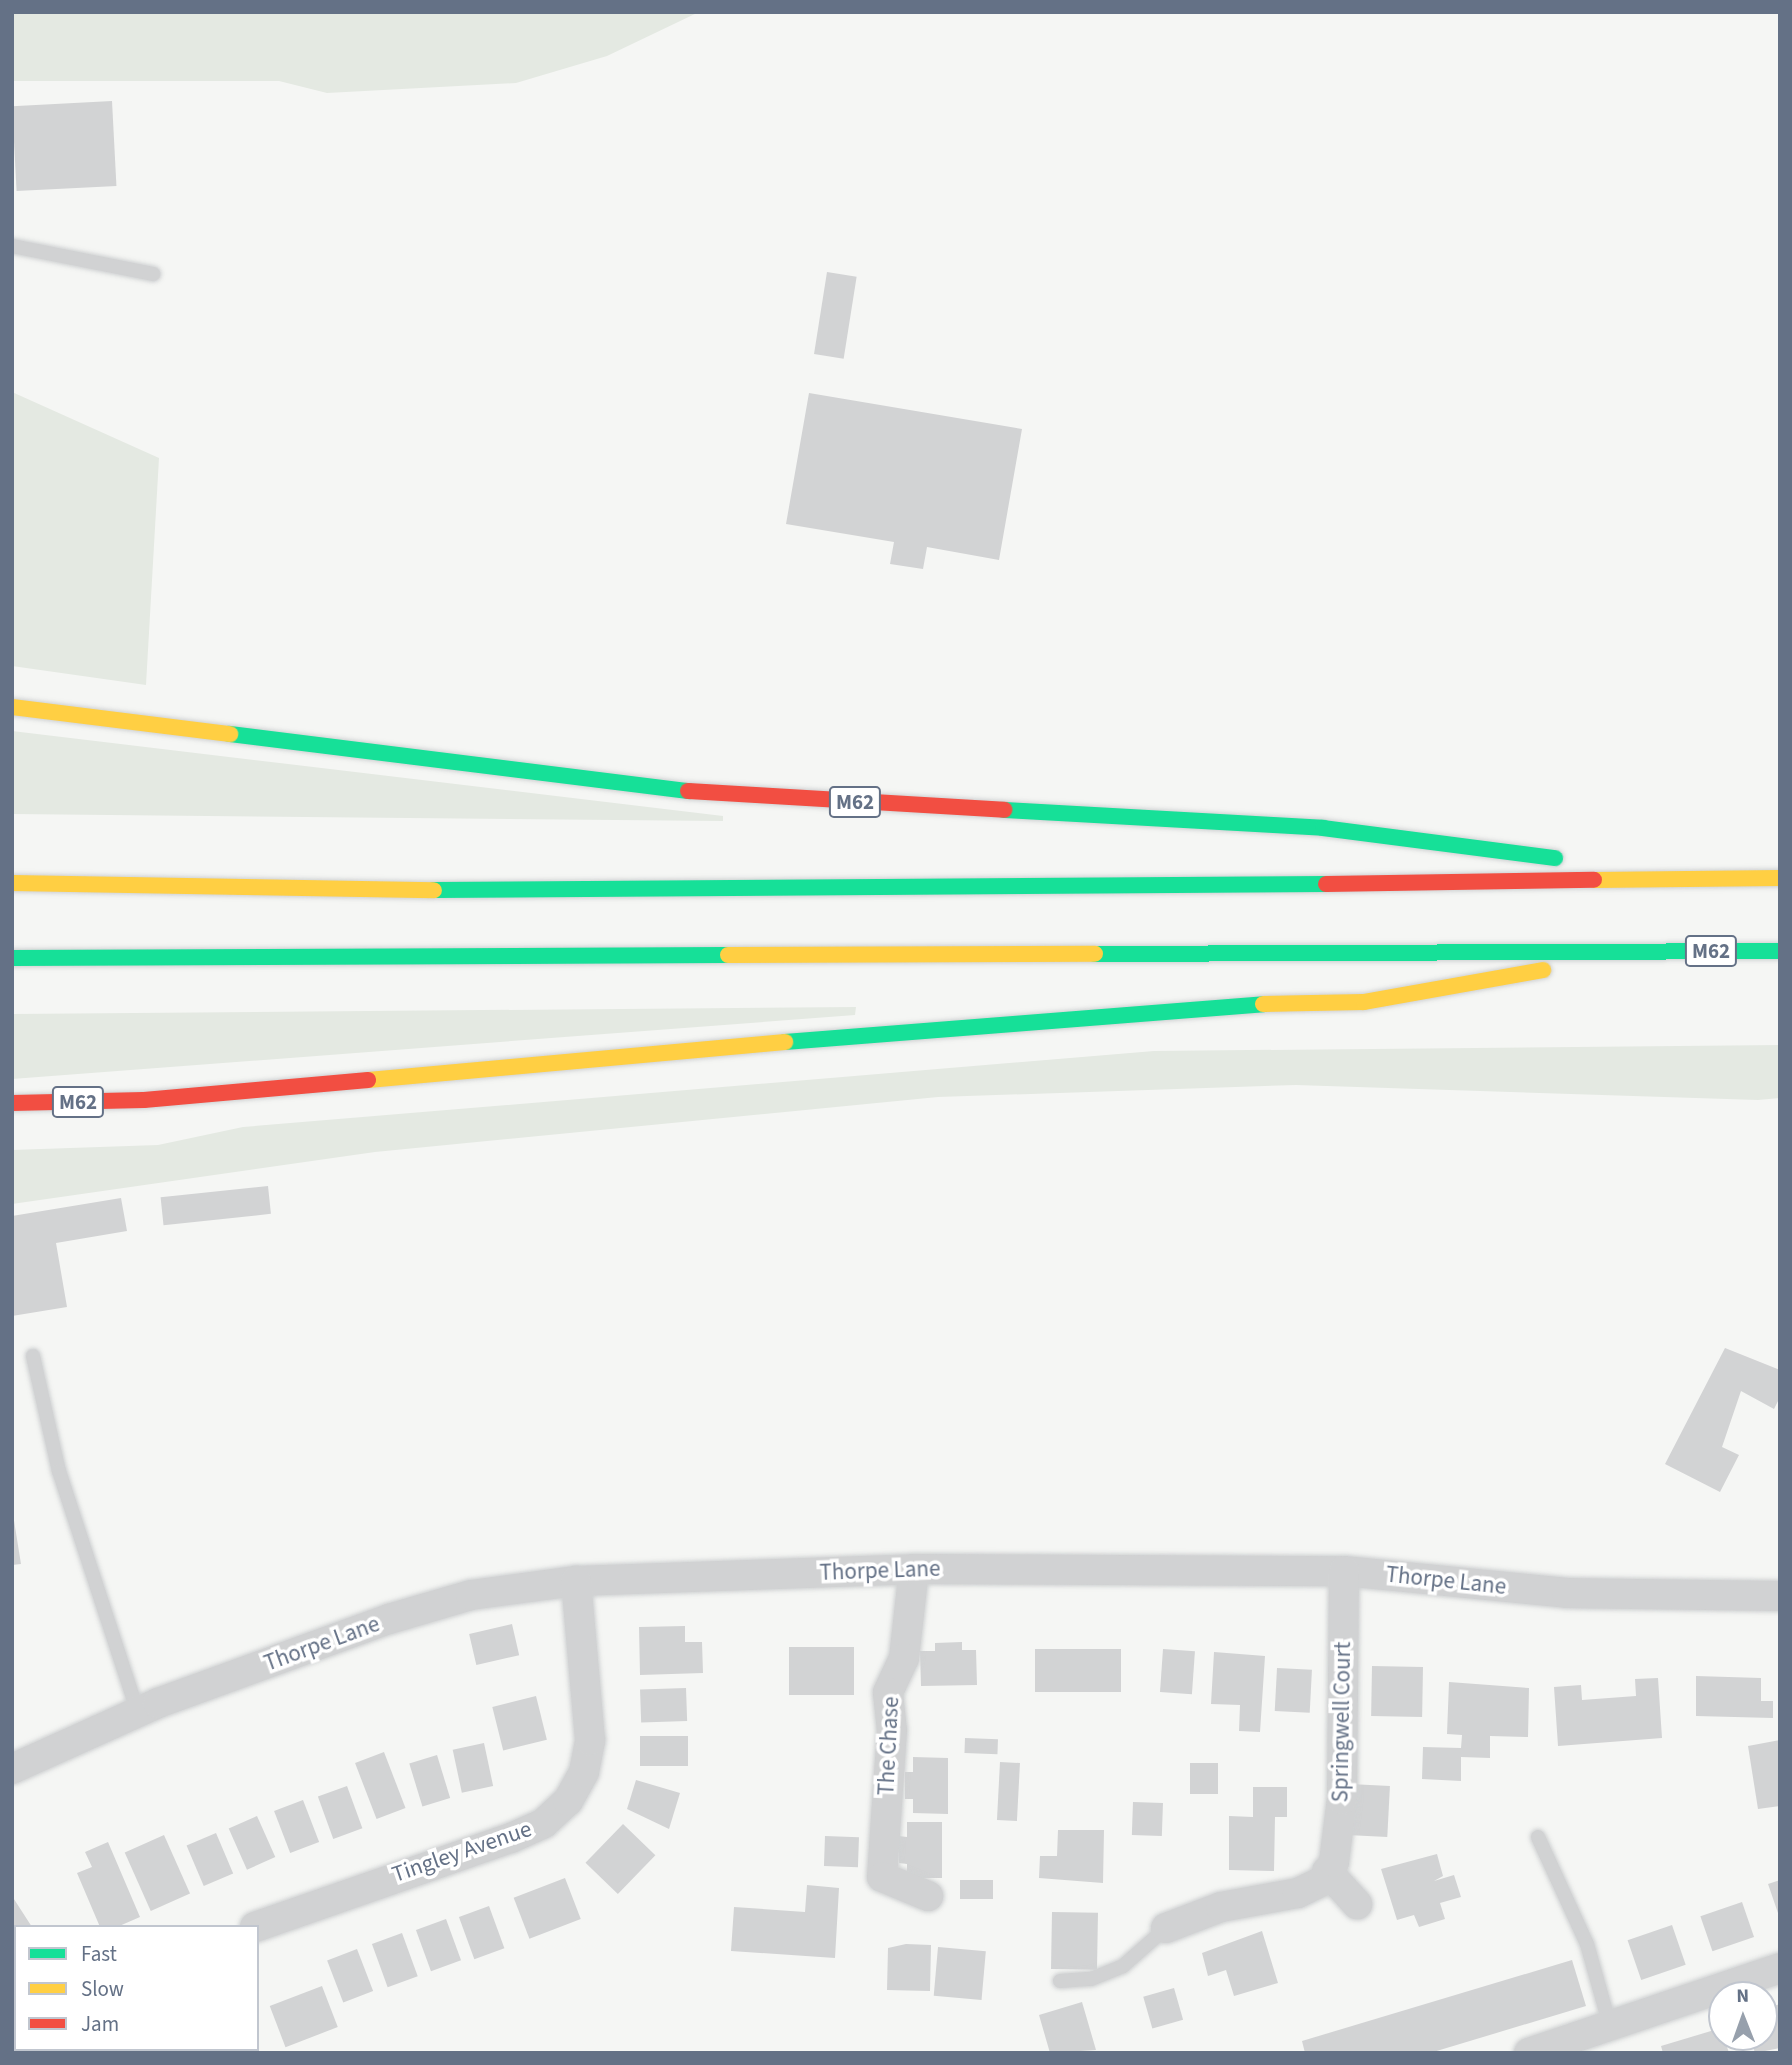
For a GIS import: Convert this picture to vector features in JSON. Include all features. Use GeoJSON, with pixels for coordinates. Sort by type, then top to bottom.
{"type":"FeatureCollection","features":[{"type":"Feature","properties":{"kind":"highway","name":"M62"},"geometry":{"type":"LineString","coordinates":[[12,707],[702,793],[1322,828],[1699,877]]}},
{"type":"Feature","properties":{"kind":"highway","name":"M62"},"geometry":{"type":"LineString","coordinates":[[12,883],[579,893],[1780,878]]}},
{"type":"Feature","properties":{"kind":"highway","name":"M62"},"geometry":{"type":"LineString","coordinates":[[12,958],[1780,951]]}},
{"type":"Feature","properties":{"kind":"highway","name":"M62"},"geometry":{"type":"LineString","coordinates":[[12,1103],[144,1100],[1196,1005],[1364,1002],[1643,952]]}},
{"type":"Feature","properties":{"kind":"street","name":"Thorpe Lane"},"geometry":{"type":"LineString","coordinates":[[12,1769],[138,1712],[412,1612],[471,1595],[576,1581],[914,1569],[1344,1571],[1567,1593],[1780,1596]]}},
{"type":"Feature","properties":{"kind":"street","name":"The Chase"},"geometry":{"type":"LineString","coordinates":[[914,1569],[904,1658],[888,1693],[892,1730],[882,1877],[928,1896]]}},
{"type":"Feature","properties":{"kind":"street","name":"Springwell Court"},"geometry":{"type":"LineString","coordinates":[[1327,1871],[1339,1842],[1342,1799],[1344,1571]]}},
{"type":"Feature","properties":{"kind":"street","name":"Tingley Avenue"},"geometry":{"type":"LineString","coordinates":[[259,1926],[512,1838],[544,1823],[568,1801],[584,1772],[590,1740],[576,1581]]}},
{"type":"Feature","properties":{"kind":"street"},"geometry":{"type":"LineString","coordinates":[[1166,1928],[1221,1908],[1298,1893],[1323,1881],[1327,1871],[1357,1904]]}},
{"type":"Feature","properties":{"kind":"street"},"geometry":{"type":"LineString","coordinates":[[1529,2053],[1612,2039],[1780,1968]]}},
{"type":"Feature","properties":{"kind":"lane"},"geometry":{"type":"LineString","coordinates":[[12,246],[153,274]]}},
{"type":"Feature","properties":{"kind":"lane"},"geometry":{"type":"LineString","coordinates":[[33,1356],[59,1471],[138,1712]]}},
{"type":"Feature","properties":{"kind":"lane"},"geometry":{"type":"LineString","coordinates":[[1538,1836],[1587,1944],[1612,2039]]}},
{"type":"Feature","properties":{"kind":"lane"},"geometry":{"type":"LineString","coordinates":[[1060,1980],[1091,1979],[1124,1966],[1166,1928]]}},
{"type":"Feature","properties":{"kind":"shaded area"},"geometry":{"type":"Polygon","coordinates":[[[12,12],[699,12],[607,56],[516,83],[327,93],[279,81],[12,81],[12,12]]]}},
{"type":"Feature","properties":{"kind":"shaded area"},"geometry":{"type":"Polygon","coordinates":[[[12,392],[159,458],[146,685],[12,666],[12,392]]]}},
{"type":"Feature","properties":{"kind":"shaded area"},"geometry":{"type":"Polygon","coordinates":[[[12,731],[723,816],[723,821],[12,814],[12,731]]]}},
{"type":"Feature","properties":{"kind":"shaded area"},"geometry":{"type":"Polygon","coordinates":[[[856,1007],[855,1015],[12,1079],[12,1014],[856,1007]]]}},
{"type":"Feature","properties":{"kind":"shaded area"},"geometry":{"type":"Polygon","coordinates":[[[1780,1045],[1780,1098],[1758,1100],[1296,1085],[938,1097],[375,1152],[12,1204],[12,1150],[158,1145],[243,1127],[1154,1051],[1780,1045]]]}},
{"type":"Feature","properties":{"kind":"building"},"geometry":{"type":"Polygon","coordinates":[[[112,101],[116,186],[17,191],[12,106],[112,101]]]}},
{"type":"Feature","properties":{"kind":"building"},"geometry":{"type":"Polygon","coordinates":[[[827,272],[857,277],[844,359],[814,354],[827,272]]]}},
{"type":"Feature","properties":{"kind":"building"},"geometry":{"type":"Polygon","coordinates":[[[809,393],[1022,429],[999,560],[927,547],[923,569],[890,564],[894,542],[786,524],[809,393]]]}},
{"type":"Feature","properties":{"kind":"building"},"geometry":{"type":"Polygon","coordinates":[[[268,1186],[271,1214],[164,1225],[161,1197],[268,1186]]]}},
{"type":"Feature","properties":{"kind":"building"},"geometry":{"type":"Polygon","coordinates":[[[121,1198],[127,1231],[56,1243],[67,1307],[12,1316],[12,1216],[121,1198]]]}},
{"type":"Feature","properties":{"kind":"building"},"geometry":{"type":"Polygon","coordinates":[[[1725,1348],[1780,1370],[1780,1397],[1774,1409],[1741,1391],[1722,1447],[1739,1455],[1720,1492],[1665,1464],[1725,1348]]]}},
{"type":"Feature","properties":{"kind":"building"},"geometry":{"type":"Polygon","coordinates":[[[12,1508],[21,1564],[12,1565],[12,1508]]]}},
{"type":"Feature","properties":{"kind":"building"},"geometry":{"type":"Polygon","coordinates":[[[512,1624],[519,1655],[476,1665],[469,1634],[512,1624]]]}},
{"type":"Feature","properties":{"kind":"building"},"geometry":{"type":"Polygon","coordinates":[[[685,1626],[685,1642],[702,1642],[703,1673],[640,1675],[639,1627],[685,1626]]]}},
{"type":"Feature","properties":{"kind":"building"},"geometry":{"type":"Polygon","coordinates":[[[962,1642],[962,1650],[976,1650],[977,1685],[921,1686],[920,1651],[935,1651],[935,1643],[962,1642]]]}},
{"type":"Feature","properties":{"kind":"building"},"geometry":{"type":"Polygon","coordinates":[[[789,1647],[854,1647],[854,1695],[789,1695],[789,1647]]]}},
{"type":"Feature","properties":{"kind":"building"},"geometry":{"type":"Polygon","coordinates":[[[1035,1649],[1121,1649],[1121,1692],[1035,1692],[1035,1649]]]}},
{"type":"Feature","properties":{"kind":"building"},"geometry":{"type":"Polygon","coordinates":[[[1163,1649],[1195,1651],[1192,1694],[1160,1692],[1163,1649]]]}},
{"type":"Feature","properties":{"kind":"building"},"geometry":{"type":"Polygon","coordinates":[[[1214,1652],[1265,1656],[1260,1732],[1239,1731],[1240,1705],[1211,1704],[1214,1652]]]}},
{"type":"Feature","properties":{"kind":"building"},"geometry":{"type":"Polygon","coordinates":[[[1372,1666],[1423,1667],[1422,1717],[1371,1716],[1372,1666]]]}},
{"type":"Feature","properties":{"kind":"building"},"geometry":{"type":"Polygon","coordinates":[[[1277,1668],[1312,1670],[1310,1713],[1275,1711],[1277,1668]]]}},
{"type":"Feature","properties":{"kind":"building"},"geometry":{"type":"Polygon","coordinates":[[[1696,1676],[1761,1678],[1761,1701],[1773,1701],[1773,1718],[1696,1716],[1696,1676]]]}},
{"type":"Feature","properties":{"kind":"building"},"geometry":{"type":"Polygon","coordinates":[[[1658,1678],[1662,1738],[1558,1746],[1554,1687],[1581,1685],[1582,1700],[1636,1696],[1635,1679],[1658,1678]]]}},
{"type":"Feature","properties":{"kind":"building"},"geometry":{"type":"Polygon","coordinates":[[[1449,1682],[1529,1688],[1528,1737],[1490,1736],[1490,1758],[1461,1757],[1461,1781],[1422,1779],[1423,1747],[1461,1748],[1462,1735],[1447,1734],[1449,1682]]]}},
{"type":"Feature","properties":{"kind":"building"},"geometry":{"type":"Polygon","coordinates":[[[686,1688],[687,1721],[641,1723],[640,1690],[686,1688]]]}},
{"type":"Feature","properties":{"kind":"building"},"geometry":{"type":"Polygon","coordinates":[[[536,1696],[547,1740],[503,1751],[492,1707],[536,1696]]]}},
{"type":"Feature","properties":{"kind":"building"},"geometry":{"type":"Polygon","coordinates":[[[640,1736],[688,1736],[688,1766],[640,1766],[640,1736]]]}},
{"type":"Feature","properties":{"kind":"building"},"geometry":{"type":"Polygon","coordinates":[[[965,1738],[998,1739],[997,1754],[964,1753],[965,1738]]]}},
{"type":"Feature","properties":{"kind":"building"},"geometry":{"type":"Polygon","coordinates":[[[1780,1740],[1780,1806],[1758,1809],[1748,1746],[1780,1740]]]}},
{"type":"Feature","properties":{"kind":"building"},"geometry":{"type":"Polygon","coordinates":[[[484,1743],[493,1786],[462,1793],[453,1750],[484,1743]]]}},
{"type":"Feature","properties":{"kind":"building"},"geometry":{"type":"Polygon","coordinates":[[[384,1752],[406,1808],[377,1819],[355,1763],[384,1752]]]}},
{"type":"Feature","properties":{"kind":"building"},"geometry":{"type":"Polygon","coordinates":[[[437,1755],[450,1798],[422,1807],[409,1763],[437,1755]]]}},
{"type":"Feature","properties":{"kind":"building"},"geometry":{"type":"Polygon","coordinates":[[[913,1757],[948,1758],[948,1814],[913,1813],[913,1799],[905,1799],[905,1772],[913,1772],[913,1757]]]}},
{"type":"Feature","properties":{"kind":"building"},"geometry":{"type":"Polygon","coordinates":[[[1000,1762],[1020,1763],[1017,1821],[997,1820],[1000,1762]]]}},
{"type":"Feature","properties":{"kind":"building"},"geometry":{"type":"Polygon","coordinates":[[[1190,1763],[1218,1763],[1218,1794],[1190,1794],[1190,1763]]]}},
{"type":"Feature","properties":{"kind":"building"},"geometry":{"type":"Polygon","coordinates":[[[636,1780],[680,1793],[669,1829],[627,1809],[636,1780]]]}},
{"type":"Feature","properties":{"kind":"building"},"geometry":{"type":"Polygon","coordinates":[[[1350,1784],[1390,1786],[1387,1837],[1347,1835],[1350,1784]]]}},
{"type":"Feature","properties":{"kind":"building"},"geometry":{"type":"Polygon","coordinates":[[[347,1786],[362,1828],[333,1839],[318,1797],[347,1786]]]}},
{"type":"Feature","properties":{"kind":"building"},"geometry":{"type":"Polygon","coordinates":[[[1253,1787],[1287,1787],[1287,1817],[1275,1817],[1274,1871],[1229,1870],[1229,1816],[1253,1817],[1253,1787]]]}},
{"type":"Feature","properties":{"kind":"building"},"geometry":{"type":"Polygon","coordinates":[[[303,1800],[319,1842],[290,1853],[274,1811],[303,1800]]]}},
{"type":"Feature","properties":{"kind":"building"},"geometry":{"type":"Polygon","coordinates":[[[1133,1802],[1163,1803],[1162,1836],[1132,1835],[1133,1802]]]}},
{"type":"Feature","properties":{"kind":"building"},"geometry":{"type":"Polygon","coordinates":[[[257,1816],[275,1857],[247,1870],[229,1829],[257,1816]]]}},
{"type":"Feature","properties":{"kind":"building"},"geometry":{"type":"Polygon","coordinates":[[[907,1822],[942,1822],[942,1878],[907,1878],[907,1864],[899,1863],[899,1836],[907,1837],[907,1822]]]}},
{"type":"Feature","properties":{"kind":"building"},"geometry":{"type":"Polygon","coordinates":[[[623,1824],[655,1855],[618,1894],[585,1863],[623,1824]]]}},
{"type":"Feature","properties":{"kind":"building"},"geometry":{"type":"Polygon","coordinates":[[[1058,1830],[1104,1830],[1103,1883],[1039,1878],[1040,1856],[1057,1856],[1058,1830]]]}},
{"type":"Feature","properties":{"kind":"building"},"geometry":{"type":"Polygon","coordinates":[[[216,1833],[233,1874],[204,1886],[187,1846],[216,1833]]]}},
{"type":"Feature","properties":{"kind":"building"},"geometry":{"type":"Polygon","coordinates":[[[164,1835],[190,1893],[151,1911],[125,1852],[164,1835]]]}},
{"type":"Feature","properties":{"kind":"building"},"geometry":{"type":"Polygon","coordinates":[[[825,1836],[859,1837],[858,1867],[824,1866],[825,1836]]]}},
{"type":"Feature","properties":{"kind":"building"},"geometry":{"type":"Polygon","coordinates":[[[108,1842],[140,1917],[122,1925],[99,1925],[77,1873],[92,1867],[85,1852],[108,1842]]]}},
{"type":"Feature","properties":{"kind":"building"},"geometry":{"type":"Polygon","coordinates":[[[1437,1854],[1443,1876],[1434,1881],[1454,1875],[1461,1897],[1440,1903],[1445,1919],[1419,1927],[1414,1915],[1397,1920],[1381,1869],[1437,1854]]]}},
{"type":"Feature","properties":{"kind":"building"},"geometry":{"type":"Polygon","coordinates":[[[565,1878],[581,1919],[529,1939],[514,1898],[565,1878]]]}},
{"type":"Feature","properties":{"kind":"building"},"geometry":{"type":"Polygon","coordinates":[[[960,1880],[993,1880],[993,1899],[960,1899],[960,1880]]]}},
{"type":"Feature","properties":{"kind":"building"},"geometry":{"type":"Polygon","coordinates":[[[1780,1880],[1780,1916],[1779,1916],[1768,1884],[1780,1880]]]}},
{"type":"Feature","properties":{"kind":"building"},"geometry":{"type":"Polygon","coordinates":[[[807,1885],[839,1888],[835,1958],[731,1951],[734,1907],[805,1912],[807,1885]]]}},
{"type":"Feature","properties":{"kind":"building"},"geometry":{"type":"Polygon","coordinates":[[[12,1896],[31,1925],[14,1925],[12,1947],[12,1896]]]}},
{"type":"Feature","properties":{"kind":"building"},"geometry":{"type":"Polygon","coordinates":[[[1742,1902],[1754,1937],[1712,1951],[1700,1916],[1742,1902]]]}},
{"type":"Feature","properties":{"kind":"building"},"geometry":{"type":"Polygon","coordinates":[[[489,1906],[504,1948],[474,1959],[459,1917],[489,1906]]]}},
{"type":"Feature","properties":{"kind":"building"},"geometry":{"type":"Polygon","coordinates":[[[1052,1912],[1098,1913],[1097,1970],[1051,1969],[1052,1912]]]}},
{"type":"Feature","properties":{"kind":"building"},"geometry":{"type":"Polygon","coordinates":[[[446,1919],[461,1960],[431,1971],[416,1930],[446,1919]]]}},
{"type":"Feature","properties":{"kind":"building"},"geometry":{"type":"Polygon","coordinates":[[[1672,1925],[1686,1965],[1641,1980],[1628,1940],[1672,1925]]]}},
{"type":"Feature","properties":{"kind":"building"},"geometry":{"type":"Polygon","coordinates":[[[1262,1931],[1278,1983],[1234,1996],[1226,1970],[1208,1976],[1202,1953],[1262,1931]]]}},
{"type":"Feature","properties":{"kind":"building"},"geometry":{"type":"Polygon","coordinates":[[[402,1933],[418,1976],[388,1987],[372,1944],[402,1933]]]}},
{"type":"Feature","properties":{"kind":"building"},"geometry":{"type":"Polygon","coordinates":[[[906,1944],[931,1945],[930,1991],[887,1990],[888,1948],[906,1944]]]}},
{"type":"Feature","properties":{"kind":"building"},"geometry":{"type":"Polygon","coordinates":[[[938,1947],[986,1951],[982,2000],[934,1996],[938,1947]]]}},
{"type":"Feature","properties":{"kind":"building"},"geometry":{"type":"Polygon","coordinates":[[[357,1949],[373,1991],[343,2002],[327,1960],[357,1949]]]}},
{"type":"Feature","properties":{"kind":"building"},"geometry":{"type":"Polygon","coordinates":[[[1572,1960],[1586,2006],[1430,2053],[1305,2053],[1302,2041],[1572,1960]]]}},
{"type":"Feature","properties":{"kind":"building"},"geometry":{"type":"Polygon","coordinates":[[[322,1986],[338,2027],[285,2047],[270,2006],[322,1986]]]}},
{"type":"Feature","properties":{"kind":"building"},"geometry":{"type":"Polygon","coordinates":[[[1174,1988],[1183,2020],[1152,2029],[1143,1997],[1174,1988]]]}},
{"type":"Feature","properties":{"kind":"building"},"geometry":{"type":"Polygon","coordinates":[[[1082,2002],[1096,2050],[1050,2053],[1039,2015],[1082,2002]]]}},
{"type":"Feature","properties":{"kind":"building"},"geometry":{"type":"Polygon","coordinates":[[[1780,2004],[1778,2048],[1778,2005],[1780,2004]]]}},
{"type":"Feature","properties":{"kind":"building"},"geometry":{"type":"Polygon","coordinates":[[[1708,2032],[1708,2051],[1729,2053],[1663,2053],[1661,2046],[1708,2032]]]}},
{"type":"Feature","properties":{"kind":"building"},"geometry":{"type":"Polygon","coordinates":[[[124,2051],[168,2051],[168,2053],[124,2051]]]}},
{"type":"Feature","properties":{"kind":"building"},"geometry":{"type":"Polygon","coordinates":[[[196,2051],[252,2051],[252,2053],[196,2051]]]}},
{"type":"Feature","properties":{"kind":"traffic: fast"},"geometry":{"type":"LineString","coordinates":[[230,734],[688,791]]}},
{"type":"Feature","properties":{"kind":"traffic: fast"},"geometry":{"type":"LineString","coordinates":[[1004,810],[1323,828],[1555,858]]}},
{"type":"Feature","properties":{"kind":"traffic: fast"},"geometry":{"type":"LineString","coordinates":[[434,890],[1326,884]]}},
{"type":"Feature","properties":{"kind":"traffic: fast"},"geometry":{"type":"LineString","coordinates":[[1095,954],[1780,951]]}},
{"type":"Feature","properties":{"kind":"traffic: fast"},"geometry":{"type":"LineString","coordinates":[[12,958],[728,955]]}},
{"type":"Feature","properties":{"kind":"traffic: fast"},"geometry":{"type":"LineString","coordinates":[[785,1042],[1263,1004]]}},
{"type":"Feature","properties":{"kind":"traffic: slow"},"geometry":{"type":"LineString","coordinates":[[12,707],[230,734]]}},
{"type":"Feature","properties":{"kind":"traffic: slow"},"geometry":{"type":"LineString","coordinates":[[1594,880],[1780,878]]}},
{"type":"Feature","properties":{"kind":"traffic: slow"},"geometry":{"type":"LineString","coordinates":[[12,883],[434,890]]}},
{"type":"Feature","properties":{"kind":"traffic: slow"},"geometry":{"type":"LineString","coordinates":[[728,955],[1095,954]]}},
{"type":"Feature","properties":{"kind":"traffic: slow"},"geometry":{"type":"LineString","coordinates":[[1263,1004],[1364,1002],[1543,970]]}},
{"type":"Feature","properties":{"kind":"traffic: slow"},"geometry":{"type":"LineString","coordinates":[[368,1080],[785,1042]]}},
{"type":"Feature","properties":{"kind":"traffic: jam"},"geometry":{"type":"LineString","coordinates":[[688,791],[1004,810]]}},
{"type":"Feature","properties":{"kind":"traffic: jam"},"geometry":{"type":"LineString","coordinates":[[1326,884],[1594,880]]}},
{"type":"Feature","properties":{"kind":"traffic: jam"},"geometry":{"type":"LineString","coordinates":[[12,1103],[144,1100],[368,1080]]}}]}
